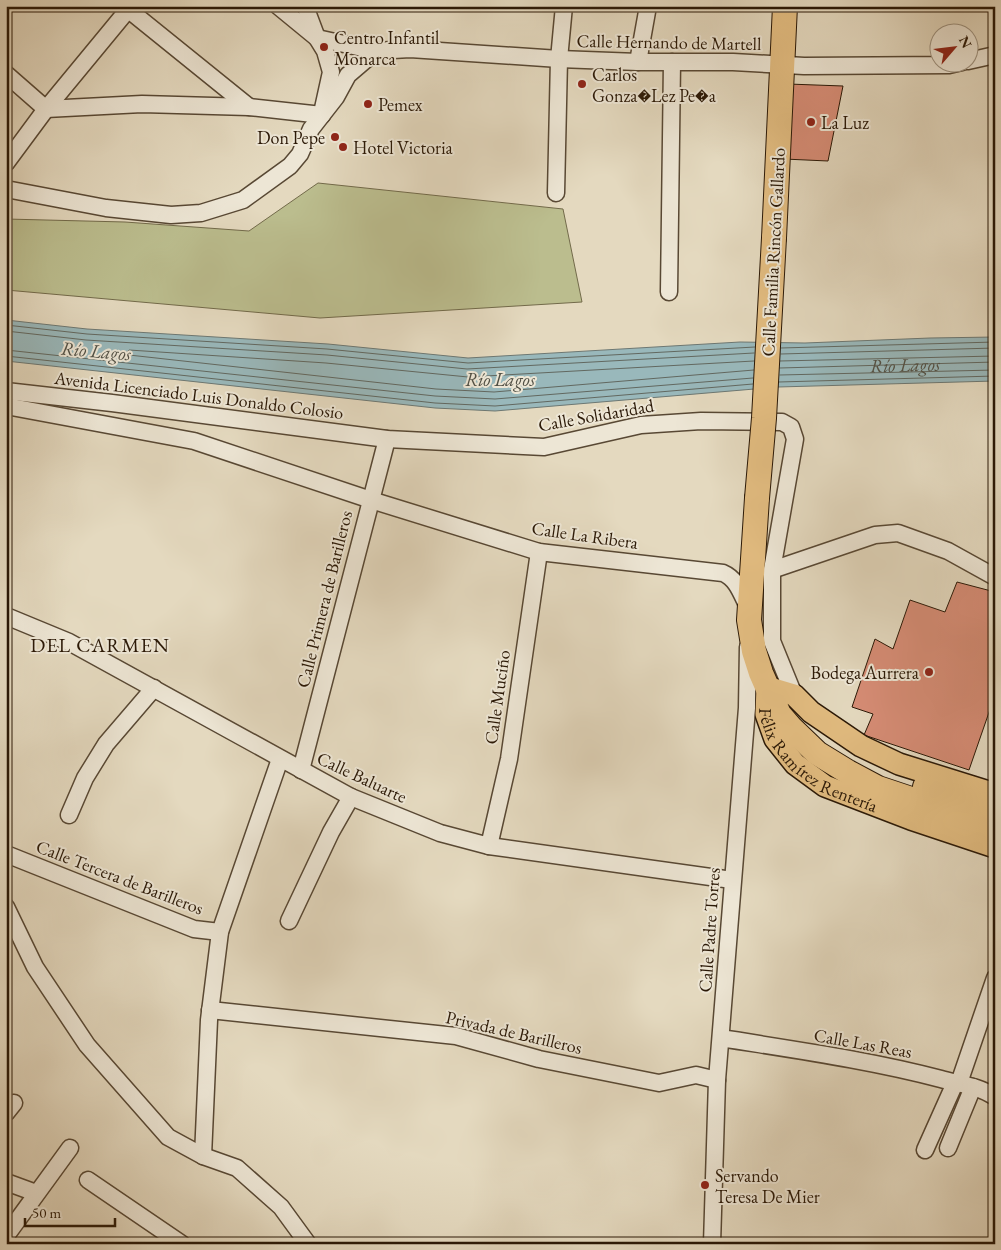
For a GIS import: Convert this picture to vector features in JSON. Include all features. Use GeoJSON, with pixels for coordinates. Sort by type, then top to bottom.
{"type":"FeatureCollection","features":[{"type":"Feature","properties":{"kind":"highway","name":"Calle Familia Rincón Gallardo"},"geometry":{"type":"LineString","coordinates":[[785,6],[764,418],[749,615],[754,651],[767,687],[764,712],[792,729],[817,753],[878,788],[995,827]]}},
{"type":"Feature","properties":{"kind":"highway"},"geometry":{"type":"LineString","coordinates":[[836,765],[876,771],[956,796],[990,797]]}},
{"type":"Feature","properties":{"kind":"main road","name":"Félix Ramírez Rentería"},"geometry":{"type":"LineString","coordinates":[[767,687],[794,695],[811,712],[861,746],[899,764],[990,797]]}},
{"type":"Feature","properties":{"kind":"main road","name":"Félix Ramírez Rentería"},"geometry":{"type":"LineString","coordinates":[[764,712],[775,739],[795,764],[825,786],[911,819],[995,847]]}},
{"type":"Feature","properties":{"kind":"street"},"geometry":{"type":"LineString","coordinates":[[278,6],[317,38]]}},
{"type":"Feature","properties":{"kind":"street"},"geometry":{"type":"LineString","coordinates":[[305,6],[317,38],[325,51],[331,72],[322,115]]}},
{"type":"Feature","properties":{"kind":"street"},"geometry":{"type":"LineString","coordinates":[[556,193],[559,59],[564,6]]}},
{"type":"Feature","properties":{"kind":"street"},"geometry":{"type":"LineString","coordinates":[[638,62],[648,6]]}},
{"type":"Feature","properties":{"kind":"street"},"geometry":{"type":"LineString","coordinates":[[6,163],[46,109],[81,68],[128,7],[250,107]]}},
{"type":"Feature","properties":{"kind":"street","name":"Calle Hernando de Martell"},"geometry":{"type":"LineString","coordinates":[[317,38],[376,51],[410,49],[559,59],[638,62],[804,66],[928,66]]}},
{"type":"Feature","properties":{"kind":"street"},"geometry":{"type":"LineString","coordinates":[[6,189],[106,208],[171,215],[201,214],[243,200],[290,166],[300,154],[311,130],[336,97],[348,75],[376,51]]}},
{"type":"Feature","properties":{"kind":"street"},"geometry":{"type":"LineString","coordinates":[[978,59],[995,55]]}},
{"type":"Feature","properties":{"kind":"street"},"geometry":{"type":"LineString","coordinates":[[669,292],[672,62]]}},
{"type":"Feature","properties":{"kind":"street"},"geometry":{"type":"LineString","coordinates":[[6,74],[46,109],[142,104],[250,107],[322,115]]}},
{"type":"Feature","properties":{"kind":"street","name":"Avenida Licenciado Luis Donaldo Colosio"},"geometry":{"type":"LineString","coordinates":[[6,391],[112,402],[386,439]]}},
{"type":"Feature","properties":{"kind":"street","name":"Avenida Licenciado Luis Donaldo Colosio"},"geometry":{"type":"LineString","coordinates":[[6,406],[194,441],[370,500]]}},
{"type":"Feature","properties":{"kind":"street","name":"Calle Solidaridad"},"geometry":{"type":"LineString","coordinates":[[386,439],[544,448],[641,426],[701,421],[782,422],[791,427],[795,439],[772,570]]}},
{"type":"Feature","properties":{"kind":"street","name":"Calle Primera de Barilleros"},"geometry":{"type":"LineString","coordinates":[[301,770],[386,439]]}},
{"type":"Feature","properties":{"kind":"street","name":"Calle La Ribera"},"geometry":{"type":"LineString","coordinates":[[370,500],[539,552],[724,572],[731,576],[738,586],[749,615]]}},
{"type":"Feature","properties":{"kind":"street"},"geometry":{"type":"LineString","coordinates":[[794,695],[772,641],[772,570],[875,535],[898,533],[948,551],[995,577]]}},
{"type":"Feature","properties":{"kind":"street","name":"Calle Muciño"},"geometry":{"type":"LineString","coordinates":[[489,846],[509,759],[539,552]]}},
{"type":"Feature","properties":{"kind":"street","name":"Calle Padre Torres"},"geometry":{"type":"LineString","coordinates":[[712,1244],[717,1080],[732,880],[764,712],[749,615]]}},
{"type":"Feature","properties":{"kind":"street","name":"Calle Baluarte"},"geometry":{"type":"LineString","coordinates":[[6,616],[70,642],[351,797],[440,834],[489,846],[732,880]]}},
{"type":"Feature","properties":{"kind":"street"},"geometry":{"type":"LineString","coordinates":[[69,815],[85,778],[106,744],[154,688]]}},
{"type":"Feature","properties":{"kind":"street"},"geometry":{"type":"LineString","coordinates":[[764,712],[811,712]]}},
{"type":"Feature","properties":{"kind":"street"},"geometry":{"type":"LineString","coordinates":[[203,1156],[210,1010],[220,932],[280,759]]}},
{"type":"Feature","properties":{"kind":"street"},"geometry":{"type":"LineString","coordinates":[[289,921],[331,832],[351,797]]}},
{"type":"Feature","properties":{"kind":"street","name":"Calle Tercera de Barilleros"},"geometry":{"type":"LineString","coordinates":[[6,854],[194,929],[220,932]]}},
{"type":"Feature","properties":{"kind":"street"},"geometry":{"type":"LineString","coordinates":[[6,907],[35,967],[87,1045],[168,1137],[203,1156],[237,1168],[281,1206],[308,1244]]}},
{"type":"Feature","properties":{"kind":"street"},"geometry":{"type":"LineString","coordinates":[[948,1148],[963,1084],[995,978]]}},
{"type":"Feature","properties":{"kind":"street","name":"Privada de Barilleros"},"geometry":{"type":"LineString","coordinates":[[210,1010],[456,1036],[539,1059],[659,1083],[696,1075],[717,1080]]}},
{"type":"Feature","properties":{"kind":"street","name":"Calle Las Reas"},"geometry":{"type":"LineString","coordinates":[[721,1038],[898,1068],[987,1091],[995,1097]]}},
{"type":"Feature","properties":{"kind":"street"},"geometry":{"type":"LineString","coordinates":[[925,1150],[963,1084]]}},
{"type":"Feature","properties":{"kind":"street"},"geometry":{"type":"LineString","coordinates":[[6,1236],[36,1192],[70,1148]]}},
{"type":"Feature","properties":{"kind":"street"},"geometry":{"type":"LineString","coordinates":[[88,1180],[182,1244]]}},
{"type":"Feature","properties":{"kind":"street"},"geometry":{"type":"LineString","coordinates":[[6,1182],[36,1192]]}},
{"type":"Feature","properties":{"kind":"green space"},"geometry":{"type":"Polygon","coordinates":[[[318,183],[563,209],[582,302],[320,318],[6,290],[6,219],[125,222],[249,231],[318,183]]]}},
{"type":"Feature","properties":{"kind":"water","name":"Río Lagos"},"geometry":{"type":"Polygon","coordinates":[[[6,320],[87,329],[328,344],[468,358],[740,342],[805,343],[995,337],[995,381],[778,387],[495,411],[435,408],[6,361],[6,320]]]}},
{"type":"Feature","properties":{"kind":"building","name":"La Luz"},"geometry":{"type":"Polygon","coordinates":[[[788,84],[843,86],[828,161],[784,159],[788,84]]]}},
{"type":"Feature","properties":{"kind":"building","name":"Bodega Aurrera"},"geometry":{"type":"Polygon","coordinates":[[[957,582],[995,592],[995,695],[969,770],[864,735],[873,714],[852,707],[875,639],[893,649],[910,600],[945,612],[957,582]]]}},
{"type":"Feature","properties":{"kind":"place","name":"Centro Infantil Monarca"},"geometry":{"type":"Point","coordinates":[324,47]}},
{"type":"Feature","properties":{"kind":"place","name":"Carlos Gonza�Lez Pe�a"},"geometry":{"type":"Point","coordinates":[582,84]}},
{"type":"Feature","properties":{"kind":"place","name":"Pemex"},"geometry":{"type":"Point","coordinates":[368,104]}},
{"type":"Feature","properties":{"kind":"place","name":"La Luz"},"geometry":{"type":"Point","coordinates":[811,122]}},
{"type":"Feature","properties":{"kind":"place","name":"Don Pepe"},"geometry":{"type":"Point","coordinates":[335,137]}},
{"type":"Feature","properties":{"kind":"place","name":"Hotel Victoria"},"geometry":{"type":"Point","coordinates":[343,147]}},
{"type":"Feature","properties":{"kind":"place","name":"Bodega Aurrera"},"geometry":{"type":"Point","coordinates":[929,672]}},
{"type":"Feature","properties":{"kind":"place","name":"Servando Teresa De Mier"},"geometry":{"type":"Point","coordinates":[705,1185]}},
{"type":"Feature","properties":{"kind":"district","name":"DEL CARMEN"},"geometry":{"type":"Point","coordinates":[100,645]}}]}
